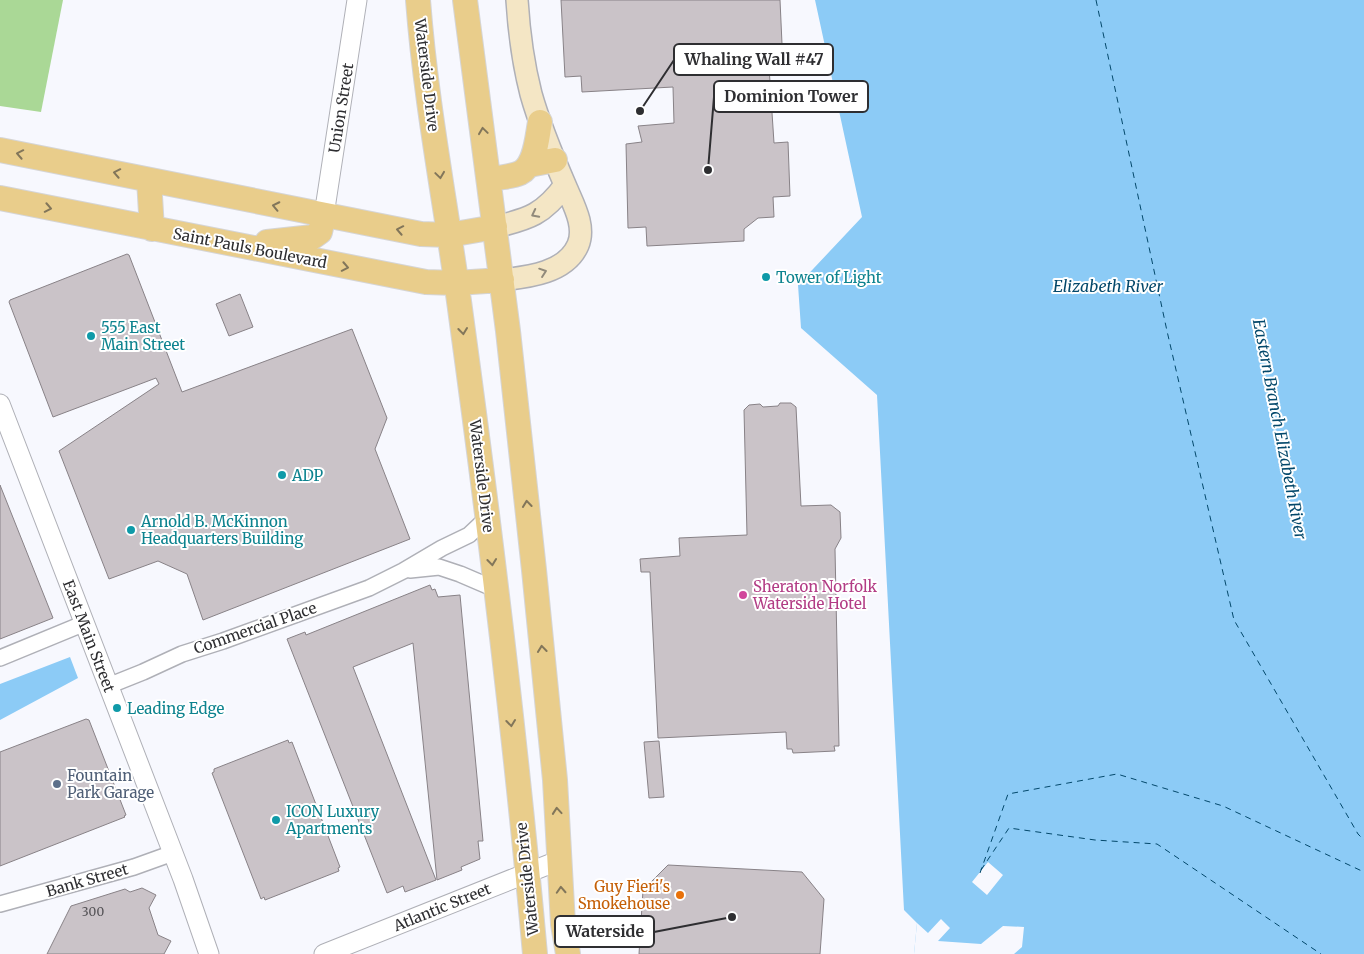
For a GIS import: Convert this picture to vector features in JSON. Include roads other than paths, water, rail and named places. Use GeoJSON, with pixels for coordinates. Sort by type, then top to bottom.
{"type":"FeatureCollection","features":[{"type":"Feature","properties":{"kind":"main road","name":"Waterside Drive"},"geometry":{"type":"LineString","coordinates":[[418,0],[424,58],[487,518],[528,873],[534,954]]}},
{"type":"Feature","properties":{"kind":"main road","name":"Waterside Drive"},"geometry":{"type":"LineString","coordinates":[[465,0],[502,280],[534,570],[555,789],[563,924],[568,954]]}},
{"type":"Feature","properties":{"kind":"main road"},"geometry":{"type":"LineString","coordinates":[[502,280],[531,276],[551,269],[566,260],[576,248],[580,237],[579,220],[540,122],[532,94],[524,62],[517,0]]}},
{"type":"Feature","properties":{"kind":"main road"},"geometry":{"type":"LineString","coordinates":[[489,180],[520,173],[529,164],[540,122]]}},
{"type":"Feature","properties":{"kind":"main road"},"geometry":{"type":"LineString","coordinates":[[0,150],[421,234],[449,235],[495,227],[526,219],[551,204],[565,185]]}},
{"type":"Feature","properties":{"kind":"main road"},"geometry":{"type":"LineString","coordinates":[[529,164],[555,160]]}},
{"type":"Feature","properties":{"kind":"main road"},"geometry":{"type":"LineString","coordinates":[[149,180],[152,229]]}},
{"type":"Feature","properties":{"kind":"main road","name":"Saint Pauls Boulevard"},"geometry":{"type":"LineString","coordinates":[[0,198],[426,282],[456,283],[502,280]]}},
{"type":"Feature","properties":{"kind":"main road"},"geometry":{"type":"LineString","coordinates":[[228,244],[296,240],[313,237],[320,232],[324,215]]}},
{"type":"Feature","properties":{"kind":"street","name":"Union Street"},"geometry":{"type":"LineString","coordinates":[[324,215],[357,0]]}},
{"type":"Feature","properties":{"kind":"street","name":"East Main Street"},"geometry":{"type":"LineString","coordinates":[[0,404],[86,623],[209,954]]}},
{"type":"Feature","properties":{"kind":"street","name":"Commercial Place"},"geometry":{"type":"LineString","coordinates":[[108,686],[182,654],[224,641],[369,588],[469,535],[487,518]]}},
{"type":"Feature","properties":{"kind":"street","name":"Commercial Place"},"geometry":{"type":"LineString","coordinates":[[403,571],[440,567],[495,589]]}},
{"type":"Feature","properties":{"kind":"street"},"geometry":{"type":"LineString","coordinates":[[0,658],[86,623]]}},
{"type":"Feature","properties":{"kind":"street","name":"Bank Street"},"geometry":{"type":"LineString","coordinates":[[0,904],[134,866],[172,853]]}},
{"type":"Feature","properties":{"kind":"street","name":"Atlantic Street"},"geometry":{"type":"LineString","coordinates":[[324,954],[560,860]]}},
{"type":"Feature","properties":{"kind":"water","name":"Elizabeth River"},"geometry":{"type":"Polygon","coordinates":[[[815,0],[1364,0],[1364,954],[914,954],[917,923],[904,910],[877,395],[801,328],[798,285],[862,217],[815,0]]]}},
{"type":"Feature","properties":{"kind":"water"},"geometry":{"type":"Polygon","coordinates":[[[70,657],[78,678],[0,720],[0,684],[70,657]]]}},
{"type":"Feature","properties":{"kind":"place","name":"Whaling Wall #47"},"geometry":{"type":"Point","coordinates":[640,111]}},
{"type":"Feature","properties":{"kind":"place","name":"Dominion Tower"},"geometry":{"type":"Point","coordinates":[708,170]}},
{"type":"Feature","properties":{"kind":"place","name":"Tower of Light"},"geometry":{"type":"Point","coordinates":[766,277]}},
{"type":"Feature","properties":{"kind":"place","name":"555 East Main Street"},"geometry":{"type":"Point","coordinates":[91,336]}},
{"type":"Feature","properties":{"kind":"place","name":"ADP"},"geometry":{"type":"Point","coordinates":[282,475]}},
{"type":"Feature","properties":{"kind":"place","name":"Arnold B. McKinnon Headquarters Building"},"geometry":{"type":"Point","coordinates":[131,530]}},
{"type":"Feature","properties":{"kind":"place","name":"Sheraton Norfolk Waterside Hotel"},"geometry":{"type":"Point","coordinates":[743,595]}},
{"type":"Feature","properties":{"kind":"place","name":"Leading Edge"},"geometry":{"type":"Point","coordinates":[117,708]}},
{"type":"Feature","properties":{"kind":"place","name":"Fountain Park Garage"},"geometry":{"type":"Point","coordinates":[57,784]}},
{"type":"Feature","properties":{"kind":"place","name":"ICON Luxury Apartments"},"geometry":{"type":"Point","coordinates":[276,820]}},
{"type":"Feature","properties":{"kind":"place","name":"Guy Fieri's Smokehouse"},"geometry":{"type":"Point","coordinates":[680,895]}},
{"type":"Feature","properties":{"kind":"place","name":"Waterside"},"geometry":{"type":"Point","coordinates":[732,917]}},
{"type":"Feature","properties":{"kind":"water label","name":"Eastern Branch Elizabeth River"},"geometry":{"type":"Point","coordinates":[1280,429]}}]}
